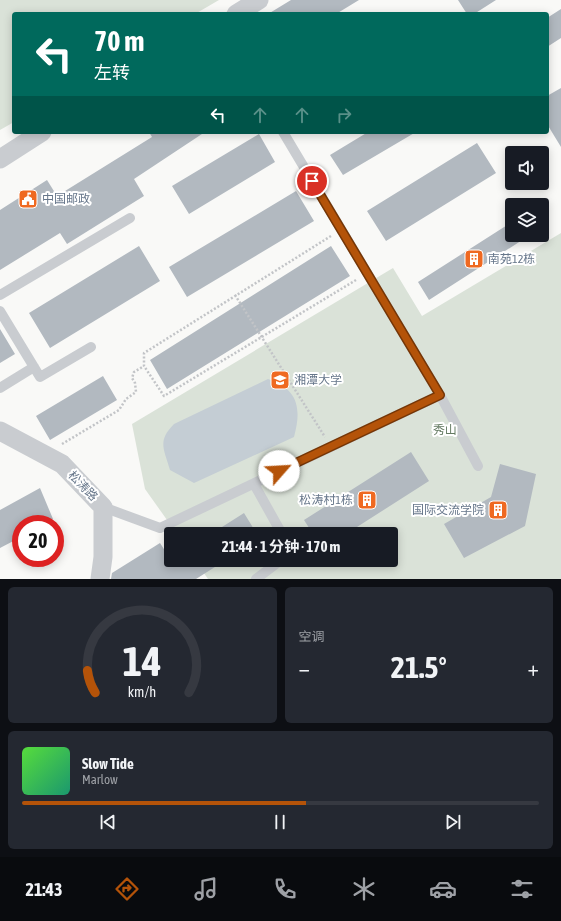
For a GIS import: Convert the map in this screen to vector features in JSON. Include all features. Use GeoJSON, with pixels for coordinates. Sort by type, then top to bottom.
{"type":"FeatureCollection","features":[{"type":"Feature","properties":{"kind":"street"},"geometry":{"type":"LineString","coordinates":[[239,12],[259,0]]}},
{"type":"Feature","properties":{"kind":"street"},"geometry":{"type":"LineString","coordinates":[[0,159],[39,134]]}},
{"type":"Feature","properties":{"kind":"street","name":"松涛路"},"geometry":{"type":"LineString","coordinates":[[0,431],[62,464],[103,507],[103,556],[100,579]]}},
{"type":"Feature","properties":{"kind":"lane"},"geometry":{"type":"LineString","coordinates":[[284,134],[440,395],[478,466]]}},
{"type":"Feature","properties":{"kind":"lane"},"geometry":{"type":"LineString","coordinates":[[0,295],[130,218]]}},
{"type":"Feature","properties":{"kind":"lane"},"geometry":{"type":"LineString","coordinates":[[0,311],[40,377],[91,347]]}},
{"type":"Feature","properties":{"kind":"lane"},"geometry":{"type":"LineString","coordinates":[[0,388],[34,367]]}},
{"type":"Feature","properties":{"kind":"lane"},"geometry":{"type":"LineString","coordinates":[[103,507],[160,528],[440,395]]}},
{"type":"Feature","properties":{"kind":"lane"},"geometry":{"type":"LineString","coordinates":[[254,484],[278,527]]}},
{"type":"Feature","properties":{"kind":"lane"},"geometry":{"type":"LineString","coordinates":[[256,579],[272,567]]}},
{"type":"Feature","properties":{"kind":"path"},"geometry":{"type":"LineString","coordinates":[[341,230],[144,353],[144,366],[164,396],[367,273]]}},
{"type":"Feature","properties":{"kind":"path"},"geometry":{"type":"LineString","coordinates":[[235,295],[331,447]]}},
{"type":"Feature","properties":{"kind":"path"},"geometry":{"type":"LineString","coordinates":[[45,455],[119,410],[126,399],[136,392],[135,383],[132,378],[134,372],[144,366]]}},
{"type":"Feature","properties":{"kind":"green space"},"geometry":{"type":"Polygon","coordinates":[[[0,0],[219,0],[198,12],[12,12],[12,123],[0,130],[0,0]]]}},
{"type":"Feature","properties":{"kind":"green space","name":"秀山"},"geometry":{"type":"Polygon","coordinates":[[[561,233],[561,579],[208,579],[200,567],[398,567],[398,527],[172,527],[145,489],[132,424],[393,268],[422,316],[546,242],[549,242],[549,240],[561,233]]]}},
{"type":"Feature","properties":{"kind":"shaded area"},"geometry":{"type":"Polygon","coordinates":[[[268,379],[286,388],[292,394],[298,417],[294,437],[194,483],[170,470],[163,446],[165,435],[174,424],[268,379]]]}},
{"type":"Feature","properties":{"kind":"building"},"geometry":{"type":"Polygon","coordinates":[[[291,0],[359,0],[339,12],[271,12],[291,0]]]}},
{"type":"Feature","properties":{"kind":"building"},"geometry":{"type":"Polygon","coordinates":[[[458,0],[496,0],[477,12],[466,12],[458,0]]]}},
{"type":"Feature","properties":{"kind":"building"},"geometry":{"type":"Polygon","coordinates":[[[561,9],[561,38],[549,46],[549,17],[561,9]]]}},
{"type":"Feature","properties":{"kind":"building"},"geometry":{"type":"Polygon","coordinates":[[[561,88],[561,147],[549,127],[549,95],[561,88]]]}},
{"type":"Feature","properties":{"kind":"building"},"geometry":{"type":"Polygon","coordinates":[[[150,134],[202,134],[134,179],[144,196],[67,244],[60,233],[0,270],[0,210],[47,180],[57,196],[152,137],[150,134]]]}},
{"type":"Feature","properties":{"kind":"building"},"geometry":{"type":"Polygon","coordinates":[[[259,134],[275,162],[189,214],[172,186],[259,134]]]}},
{"type":"Feature","properties":{"kind":"building"},"geometry":{"type":"Polygon","coordinates":[[[365,134],[413,134],[343,175],[330,155],[365,134]]]}},
{"type":"Feature","properties":{"kind":"building"},"geometry":{"type":"Polygon","coordinates":[[[477,143],[496,173],[386,241],[367,211],[477,143]]]}},
{"type":"Feature","properties":{"kind":"building"},"geometry":{"type":"Polygon","coordinates":[[[296,191],[314,221],[187,297],[169,267],[296,191]]]}},
{"type":"Feature","properties":{"kind":"building","name":"南苑12栋"},"geometry":{"type":"Polygon","coordinates":[[[505,226],[505,242],[519,242],[429,300],[418,282],[505,226]]]}},
{"type":"Feature","properties":{"kind":"building"},"geometry":{"type":"Polygon","coordinates":[[[139,246],[160,281],[50,348],[29,313],[139,246]]]}},
{"type":"Feature","properties":{"kind":"building"},"geometry":{"type":"Polygon","coordinates":[[[331,246],[350,276],[167,389],[150,360],[331,246]]]}},
{"type":"Feature","properties":{"kind":"building"},"geometry":{"type":"Polygon","coordinates":[[[0,329],[15,354],[0,363],[0,329]]]}},
{"type":"Feature","properties":{"kind":"building"},"geometry":{"type":"Polygon","coordinates":[[[103,376],[117,400],[50,440],[36,416],[103,376]]]}},
{"type":"Feature","properties":{"kind":"building","name":"松涛村1栋"},"geometry":{"type":"Polygon","coordinates":[[[411,452],[429,481],[357,527],[308,527],[304,520],[411,452]]]}},
{"type":"Feature","properties":{"kind":"building","name":"国际交流学院"},"geometry":{"type":"Polygon","coordinates":[[[500,464],[536,474],[525,526],[464,558],[444,524],[491,497],[500,464]]]}},
{"type":"Feature","properties":{"kind":"building"},"geometry":{"type":"Polygon","coordinates":[[[40,488],[51,515],[12,515],[12,542],[0,548],[0,510],[40,488]]]}},
{"type":"Feature","properties":{"kind":"building"},"geometry":{"type":"Polygon","coordinates":[[[244,513],[253,527],[222,527],[244,513]]]}},
{"type":"Feature","properties":{"kind":"building"},"geometry":{"type":"Polygon","coordinates":[[[160,543],[164,549],[164,567],[215,567],[196,579],[111,579],[112,573],[160,543]]]}},
{"type":"Feature","properties":{"kind":"place","name":"中国邮政"},"geometry":{"type":"Point","coordinates":[28,199]}},
{"type":"Feature","properties":{"kind":"place","name":"南苑12栋"},"geometry":{"type":"Point","coordinates":[474,259]}},
{"type":"Feature","properties":{"kind":"place","name":"湘潭大学"},"geometry":{"type":"Point","coordinates":[280,380]}},
{"type":"Feature","properties":{"kind":"place","name":"松涛村1栋"},"geometry":{"type":"Point","coordinates":[367,500]}},
{"type":"Feature","properties":{"kind":"place","name":"国际交流学院"},"geometry":{"type":"Point","coordinates":[498,510]}},
{"type":"Feature","properties":{"kind":"route"},"geometry":{"type":"LineString","coordinates":[[279,471],[440,395],[312,181]]}}]}
